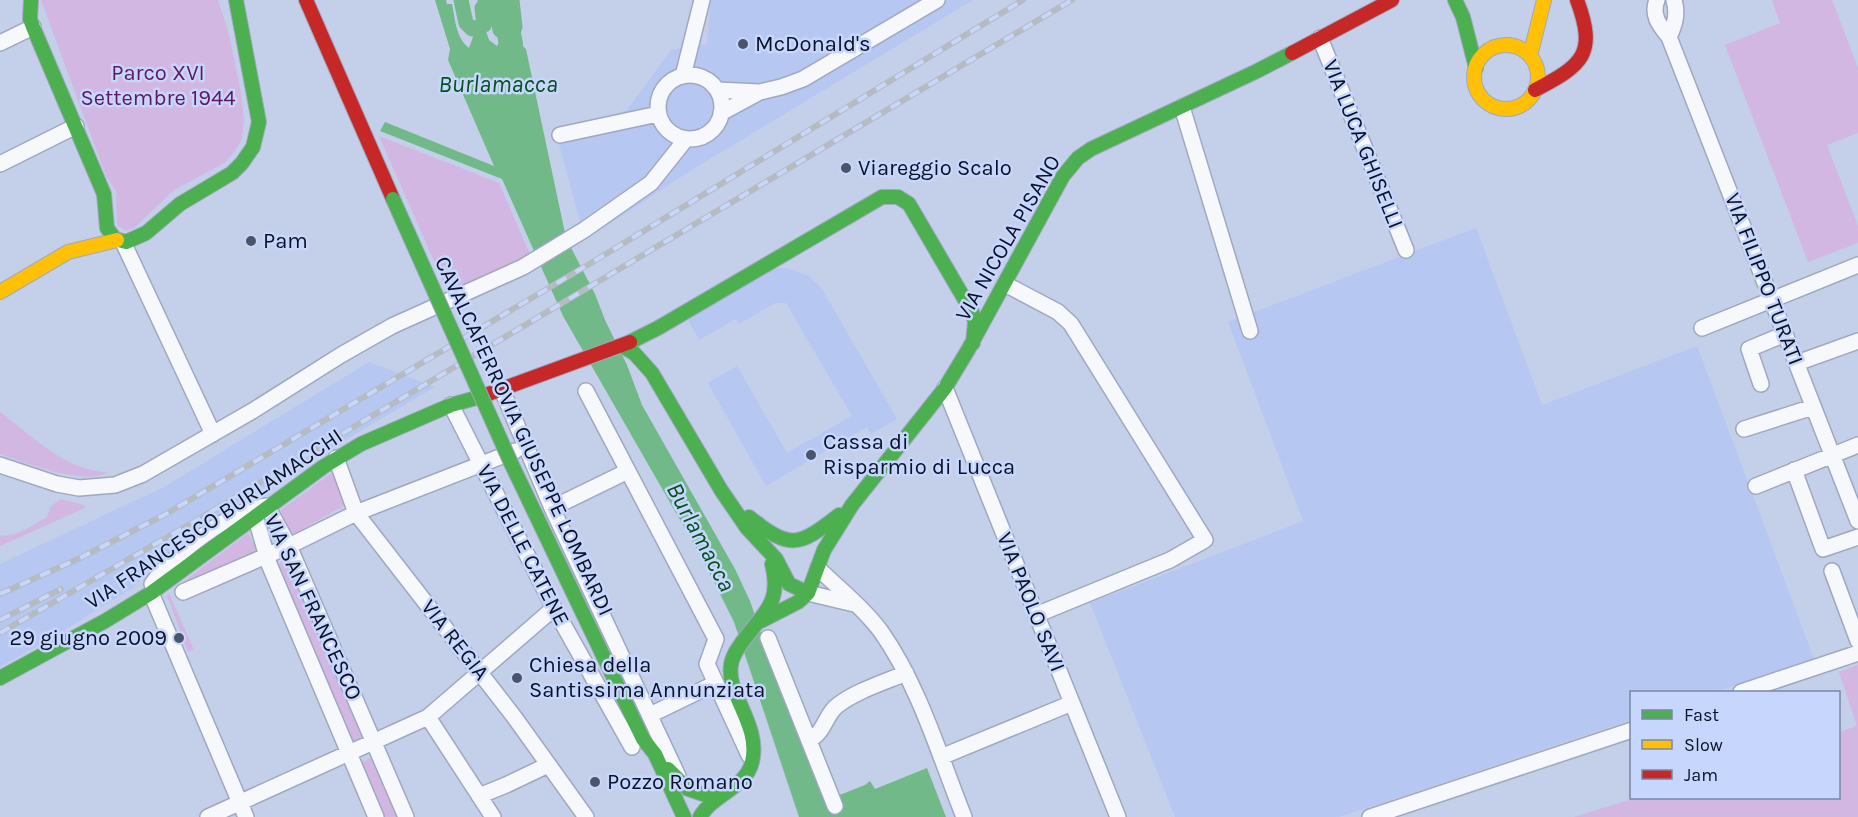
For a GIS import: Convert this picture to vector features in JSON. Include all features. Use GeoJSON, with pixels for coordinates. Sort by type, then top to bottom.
{"type":"FeatureCollection","features":[{"type":"Feature","properties":{"kind":"street"},"geometry":{"type":"LineString","coordinates":[[22,0],[104,194],[107,230],[120,241],[213,434]]}},
{"type":"Feature","properties":{"kind":"street"},"geometry":{"type":"LineString","coordinates":[[31,0],[32,23]]}},
{"type":"Feature","properties":{"kind":"street"},"geometry":{"type":"LineString","coordinates":[[69,252],[138,237],[187,200],[229,176],[253,147],[258,135],[258,122],[236,0]]}},
{"type":"Feature","properties":{"kind":"street","name":"CAVALCAFERROVIA GIUSEPPE LOMBARDI"},"geometry":{"type":"LineString","coordinates":[[306,0],[393,200],[637,743],[655,754],[685,817]]}},
{"type":"Feature","properties":{"kind":"street"},"geometry":{"type":"LineString","coordinates":[[683,76],[702,0]]}},
{"type":"Feature","properties":{"kind":"street"},"geometry":{"type":"LineString","coordinates":[[721,113],[760,92],[803,79],[937,0]]}},
{"type":"Feature","properties":{"kind":"street","name":"VIA NICOLA PISANO"},"geometry":{"type":"LineString","coordinates":[[852,505],[945,388],[973,343],[1063,176],[1074,162],[1091,149],[1254,72],[1392,0]]}},
{"type":"Feature","properties":{"kind":"street"},"geometry":{"type":"LineString","coordinates":[[1455,0],[1463,16],[1476,68]]}},
{"type":"Feature","properties":{"kind":"street"},"geometry":{"type":"LineString","coordinates":[[1537,0],[1521,27],[1501,46],[1484,54],[1476,68],[1474,81],[1478,93],[1486,102],[1497,108],[1510,109],[1524,104],[1535,90],[1562,76],[1577,63],[1585,52],[1587,40],[1577,0]]}},
{"type":"Feature","properties":{"kind":"street"},"geometry":{"type":"LineString","coordinates":[[1535,90],[1538,76],[1532,59],[1544,0]]}},
{"type":"Feature","properties":{"kind":"street","name":"VIA FILIPPO TURATI"},"geometry":{"type":"LineString","coordinates":[[1657,0],[1654,10],[1657,22],[1669,37],[1858,520]]}},
{"type":"Feature","properties":{"kind":"street"},"geometry":{"type":"LineString","coordinates":[[1669,37],[1675,25],[1677,11],[1674,0]]}},
{"type":"Feature","properties":{"kind":"street"},"geometry":{"type":"LineString","coordinates":[[1463,16],[1482,36],[1501,46],[1519,48],[1532,59],[1558,66],[1577,63]]}},
{"type":"Feature","properties":{"kind":"street"},"geometry":{"type":"LineString","coordinates":[[0,43],[32,23]]}},
{"type":"Feature","properties":{"kind":"street"},"geometry":{"type":"LineString","coordinates":[[696,31],[698,61],[703,78],[717,90],[721,102],[721,113],[717,124],[709,133],[698,138],[686,139],[668,131],[658,114],[661,93],[668,83],[683,76],[703,78]]}},
{"type":"Feature","properties":{"kind":"street","name":"VIA LUCA GHISELLI"},"geometry":{"type":"LineString","coordinates":[[1320,38],[1406,250]]}},
{"type":"Feature","properties":{"kind":"street"},"geometry":{"type":"LineString","coordinates":[[717,90],[760,92]]}},
{"type":"Feature","properties":{"kind":"street"},"geometry":{"type":"LineString","coordinates":[[1182,106],[1250,331]]}},
{"type":"Feature","properties":{"kind":"street"},"geometry":{"type":"LineString","coordinates":[[560,135],[658,114]]}},
{"type":"Feature","properties":{"kind":"street"},"geometry":{"type":"LineString","coordinates":[[0,164],[75,126]]}},
{"type":"Feature","properties":{"kind":"street"},"geometry":{"type":"LineString","coordinates":[[0,465],[69,487],[108,486],[143,474],[392,326],[523,267],[584,230],[651,183],[686,139]]}},
{"type":"Feature","properties":{"kind":"street","name":"VIA FRANCESCO BURLAMACCHI"},"geometry":{"type":"LineString","coordinates":[[261,511],[336,458],[361,444],[451,405],[502,390],[622,346],[658,328],[872,201],[888,195],[898,197],[909,204],[960,290]]}},
{"type":"Feature","properties":{"kind":"street"},"geometry":{"type":"LineString","coordinates":[[0,292],[69,252],[97,232],[105,218]]}},
{"type":"Feature","properties":{"kind":"street"},"geometry":{"type":"LineString","coordinates":[[1702,328],[1858,265]]}},
{"type":"Feature","properties":{"kind":"street"},"geometry":{"type":"LineString","coordinates":[[960,290],[979,297],[988,296],[1003,287],[1058,312],[1071,324],[1204,540],[1170,560],[1036,615]]}},
{"type":"Feature","properties":{"kind":"street"},"geometry":{"type":"LineString","coordinates":[[960,290],[975,322],[973,343]]}},
{"type":"Feature","properties":{"kind":"street"},"geometry":{"type":"LineString","coordinates":[[658,328],[653,338],[652,351],[662,388]]}},
{"type":"Feature","properties":{"kind":"street"},"geometry":{"type":"LineString","coordinates":[[1761,384],[1749,349],[1785,334]]}},
{"type":"Feature","properties":{"kind":"street"},"geometry":{"type":"LineString","coordinates":[[1797,363],[1858,341]]}},
{"type":"Feature","properties":{"kind":"street"},"geometry":{"type":"LineString","coordinates":[[622,346],[639,358],[662,388],[721,490],[747,528],[776,559],[789,584],[807,593],[854,604]]}},
{"type":"Feature","properties":{"kind":"street","name":"VIA PAOLO SAVI"},"geometry":{"type":"LineString","coordinates":[[945,388],[1118,817]]}},
{"type":"Feature","properties":{"kind":"street"},"geometry":{"type":"LineString","coordinates":[[502,390],[552,508],[681,785],[685,817]]}},
{"type":"Feature","properties":{"kind":"street"},"geometry":{"type":"LineString","coordinates":[[586,392],[716,639],[707,664],[753,764]]}},
{"type":"Feature","properties":{"kind":"street","name":"VIA DELLE CATENE"},"geometry":{"type":"LineString","coordinates":[[451,405],[554,608],[637,743]]}},
{"type":"Feature","properties":{"kind":"street"},"geometry":{"type":"LineString","coordinates":[[1744,429],[1814,407]]}},
{"type":"Feature","properties":{"kind":"street"},"geometry":{"type":"LineString","coordinates":[[1756,486],[1858,445]]}},
{"type":"Feature","properties":{"kind":"street"},"geometry":{"type":"LineString","coordinates":[[183,592],[289,546],[356,513],[526,446]]}},
{"type":"Feature","properties":{"kind":"street","name":"VIA REGIA"},"geometry":{"type":"LineString","coordinates":[[336,458],[356,513],[480,672],[586,817]]}},
{"type":"Feature","properties":{"kind":"street"},"geometry":{"type":"LineString","coordinates":[[1794,470],[1822,549],[1858,537]]}},
{"type":"Feature","properties":{"kind":"street"},"geometry":{"type":"LineString","coordinates":[[552,508],[628,471]]}},
{"type":"Feature","properties":{"kind":"street"},"geometry":{"type":"LineString","coordinates":[[721,490],[766,531],[789,543],[808,538],[852,505]]}},
{"type":"Feature","properties":{"kind":"street"},"geometry":{"type":"LineString","coordinates":[[761,621],[795,603],[807,593],[824,550],[852,505]]}},
{"type":"Feature","properties":{"kind":"street","name":"VIA SAN FRANCESCO"},"geometry":{"type":"LineString","coordinates":[[148,594],[156,579],[165,569],[208,532],[246,509],[261,511],[289,546],[406,817]]}},
{"type":"Feature","properties":{"kind":"street","name":"VIA SAN FRANCESCO"},"geometry":{"type":"LineString","coordinates":[[261,511],[266,555],[376,817]]}},
{"type":"Feature","properties":{"kind":"street"},"geometry":{"type":"LineString","coordinates":[[700,817],[714,798],[742,781],[753,764],[754,747],[730,677],[729,665],[735,652],[761,621],[774,595],[777,583],[774,569],[765,549]]}},
{"type":"Feature","properties":{"kind":"street"},"geometry":{"type":"LineString","coordinates":[[818,568],[882,632],[906,673],[964,817]]}},
{"type":"Feature","properties":{"kind":"street"},"geometry":{"type":"LineString","coordinates":[[1832,571],[1858,641]]}},
{"type":"Feature","properties":{"kind":"street"},"geometry":{"type":"LineString","coordinates":[[148,594],[243,810]]}},
{"type":"Feature","properties":{"kind":"street","name":"VIA FRANCESCO BURLAMACCHI"},"geometry":{"type":"LineString","coordinates":[[0,678],[105,621],[148,594]]}},
{"type":"Feature","properties":{"kind":"street"},"geometry":{"type":"LineString","coordinates":[[208,817],[243,810],[349,754],[428,717],[554,608]]}},
{"type":"Feature","properties":{"kind":"street"},"geometry":{"type":"LineString","coordinates":[[768,638],[835,806]]}},
{"type":"Feature","properties":{"kind":"street"},"geometry":{"type":"LineString","coordinates":[[1748,691],[1858,653]]}},
{"type":"Feature","properties":{"kind":"street"},"geometry":{"type":"LineString","coordinates":[[809,740],[820,732],[833,709],[838,705],[906,673]]}},
{"type":"Feature","properties":{"kind":"street"},"geometry":{"type":"LineString","coordinates":[[650,715],[716,683]]}},
{"type":"Feature","properties":{"kind":"street"},"geometry":{"type":"LineString","coordinates":[[940,757],[1072,703]]}},
{"type":"Feature","properties":{"kind":"street"},"geometry":{"type":"LineString","coordinates":[[428,717],[493,817]]}},
{"type":"Feature","properties":{"kind":"street"},"geometry":{"type":"LineString","coordinates":[[1370,817],[1630,731]]}},
{"type":"Feature","properties":{"kind":"street"},"geometry":{"type":"LineString","coordinates":[[637,743],[664,793],[668,815]]}},
{"type":"Feature","properties":{"kind":"street"},"geometry":{"type":"LineString","coordinates":[[655,754],[681,785],[694,793],[714,798]]}},
{"type":"Feature","properties":{"kind":"street"},"geometry":{"type":"LineString","coordinates":[[479,796],[548,765]]}},
{"type":"Feature","properties":{"kind":"shaded area"},"geometry":{"type":"Polygon","coordinates":[[[711,0],[973,0],[690,171],[585,240],[556,133],[627,110],[671,50],[707,44],[711,0]]]}},
{"type":"Feature","properties":{"kind":"shaded area"},"geometry":{"type":"Polygon","coordinates":[[[1476,228],[1542,405],[1697,346],[1814,659],[1717,691],[1630,691],[1630,720],[1339,817],[1175,817],[1090,603],[1303,521],[1228,322],[1476,228]]]}},
{"type":"Feature","properties":{"kind":"shaded area"},"geometry":{"type":"Polygon","coordinates":[[[774,268],[786,268],[809,276],[822,289],[897,419],[871,434],[867,427],[766,486],[708,383],[737,366],[787,453],[852,416],[786,303],[775,303],[739,324],[736,319],[699,340],[687,318],[774,268]]]}},
{"type":"Feature","properties":{"kind":"shaded area"},"geometry":{"type":"Polygon","coordinates":[[[369,362],[435,387],[197,527],[173,554],[151,566],[134,587],[0,667],[0,564],[164,487],[369,362]]]}},
{"type":"Feature","properties":{"kind":"green space","name":"Parco XVI Settembre 1944"},"geometry":{"type":"Polygon","coordinates":[[[41,0],[218,0],[229,34],[241,93],[244,120],[242,139],[224,163],[174,190],[133,229],[124,230],[117,225],[116,191],[106,176],[41,0]]]}},
{"type":"Feature","properties":{"kind":"green space"},"geometry":{"type":"Polygon","coordinates":[[[1832,0],[1858,68],[1858,133],[1827,145],[1858,226],[1858,243],[1808,262],[1725,45],[1780,23],[1772,1],[1832,0]]]}},
{"type":"Feature","properties":{"kind":"green space"},"geometry":{"type":"Polygon","coordinates":[[[379,136],[499,183],[532,259],[449,295],[379,136]]]}},
{"type":"Feature","properties":{"kind":"green space"},"geometry":{"type":"Polygon","coordinates":[[[0,412],[50,451],[64,459],[77,466],[107,472],[98,476],[70,475],[0,454],[0,412]]]}},
{"type":"Feature","properties":{"kind":"green space"},"geometry":{"type":"Polygon","coordinates":[[[333,472],[347,504],[290,536],[281,519],[281,510],[333,472]]]}},
{"type":"Feature","properties":{"kind":"green space"},"geometry":{"type":"Polygon","coordinates":[[[61,499],[84,505],[85,508],[0,546],[0,535],[18,533],[47,517],[51,506],[61,499]]]}},
{"type":"Feature","properties":{"kind":"green space"},"geometry":{"type":"Polygon","coordinates":[[[248,533],[257,550],[179,585],[248,533]]]}},
{"type":"Feature","properties":{"kind":"green space"},"geometry":{"type":"Polygon","coordinates":[[[287,560],[366,738],[354,744],[275,565],[287,560]]]}},
{"type":"Feature","properties":{"kind":"green space"},"geometry":{"type":"Polygon","coordinates":[[[169,593],[194,650],[188,652],[167,596],[169,593]]]}},
{"type":"Feature","properties":{"kind":"green space"},"geometry":{"type":"Polygon","coordinates":[[[1858,665],[1858,817],[1574,817],[1632,799],[1840,799],[1840,732],[1857,726],[1839,672],[1858,665]]]}},
{"type":"Feature","properties":{"kind":"green space"},"geometry":{"type":"Polygon","coordinates":[[[373,757],[399,817],[385,817],[361,762],[373,757]]]}},
{"type":"Feature","properties":{"kind":"water","name":"Burlamacca"},"geometry":{"type":"Polygon","coordinates":[[[435,0],[446,0],[447,4],[452,4],[459,34],[469,48],[473,37],[472,29],[484,25],[489,40],[497,46],[501,39],[500,30],[515,27],[519,43],[526,49],[566,238],[595,294],[642,405],[735,569],[750,601],[775,674],[837,796],[870,781],[875,789],[927,768],[946,817],[799,817],[734,622],[703,560],[563,316],[502,179],[380,131],[385,122],[494,166],[448,60],[450,49],[435,0]]]}},
{"type":"Feature","properties":{"kind":"waterway","name":"Burlamacca"},"geometry":{"type":"LineString","coordinates":[[461,0],[466,23],[472,29],[484,25],[482,8],[486,7],[485,0]]}},
{"type":"Feature","properties":{"kind":"waterway","name":"Burlamacca"},"geometry":{"type":"LineString","coordinates":[[494,0],[500,30],[515,27],[512,0]]}},
{"type":"Feature","properties":{"kind":"waterway","name":"Burlamacca"},"geometry":{"type":"LineString","coordinates":[[502,0],[511,44],[509,60]]}},
{"type":"Feature","properties":{"kind":"railway"},"geometry":{"type":"LineString","coordinates":[[0,594],[80,558],[166,514],[596,260],[1023,0]]}},
{"type":"Feature","properties":{"kind":"railway"},"geometry":{"type":"LineString","coordinates":[[0,633],[197,520],[1072,0]]}},
{"type":"Feature","properties":{"kind":"railway"},"geometry":{"type":"LineString","coordinates":[[0,620],[61,589]]}},
{"type":"Feature","properties":{"kind":"traffic: fast"},"geometry":{"type":"LineString","coordinates":[[31,0],[30,19],[33,27],[104,194],[107,228],[115,239],[126,242],[146,233],[180,204],[232,173],[253,147],[259,122],[236,0]]}},
{"type":"Feature","properties":{"kind":"traffic: fast"},"geometry":{"type":"LineString","coordinates":[[1455,0],[1463,17],[1476,68]]}},
{"type":"Feature","properties":{"kind":"traffic: fast"},"geometry":{"type":"LineString","coordinates":[[761,621],[798,602],[808,593],[824,550],[852,505],[945,388],[1063,176],[1078,158],[1091,149],[1292,53]]}},
{"type":"Feature","properties":{"kind":"traffic: fast"},"geometry":{"type":"LineString","coordinates":[[630,342],[658,328],[882,197],[898,197],[909,204],[972,312],[975,322],[973,343]]}},
{"type":"Feature","properties":{"kind":"traffic: fast"},"geometry":{"type":"LineString","coordinates":[[393,199],[511,463]]}},
{"type":"Feature","properties":{"kind":"traffic: fast"},"geometry":{"type":"LineString","coordinates":[[622,346],[634,353],[652,373],[721,490],[747,528],[776,559],[789,584],[808,593]]}},
{"type":"Feature","properties":{"kind":"traffic: fast"},"geometry":{"type":"LineString","coordinates":[[0,678],[105,621],[151,593],[323,467],[361,444],[451,405],[483,396]]}},
{"type":"Feature","properties":{"kind":"traffic: fast"},"geometry":{"type":"LineString","coordinates":[[511,463],[643,739],[655,754],[684,817]]}},
{"type":"Feature","properties":{"kind":"traffic: fast"},"geometry":{"type":"LineString","coordinates":[[749,517],[775,535],[794,540],[814,533],[839,515]]}},
{"type":"Feature","properties":{"kind":"traffic: fast"},"geometry":{"type":"LineString","coordinates":[[700,817],[713,802],[743,778],[752,762],[752,735],[733,687],[731,665],[737,649],[764,614],[773,598],[775,588],[772,564]]}},
{"type":"Feature","properties":{"kind":"traffic: fast"},"geometry":{"type":"LineString","coordinates":[[668,769],[688,789],[714,798]]}},
{"type":"Feature","properties":{"kind":"traffic: slow"},"geometry":{"type":"LineString","coordinates":[[1530,56],[1544,0]]}},
{"type":"Feature","properties":{"kind":"traffic: slow"},"geometry":{"type":"LineString","coordinates":[[1506,45],[1524,50],[1529,54],[1533,59],[1538,77],[1533,95],[1529,100],[1524,104],[1506,109],[1488,104],[1483,100],[1479,95],[1474,77],[1479,59],[1483,54],[1488,50],[1506,45]]}},
{"type":"Feature","properties":{"kind":"traffic: slow"},"geometry":{"type":"LineString","coordinates":[[0,292],[68,252],[117,240]]}},
{"type":"Feature","properties":{"kind":"traffic: jam"},"geometry":{"type":"LineString","coordinates":[[306,0],[393,199]]}},
{"type":"Feature","properties":{"kind":"traffic: jam"},"geometry":{"type":"LineString","coordinates":[[1292,53],[1392,0]]}},
{"type":"Feature","properties":{"kind":"traffic: jam"},"geometry":{"type":"LineString","coordinates":[[1535,90],[1565,73],[1582,56],[1586,33],[1577,0]]}},
{"type":"Feature","properties":{"kind":"traffic: jam"},"geometry":{"type":"LineString","coordinates":[[483,396],[630,342]]}},
{"type":"Feature","properties":{"kind":"place","name":"McDonald's"},"geometry":{"type":"Point","coordinates":[743,44]}},
{"type":"Feature","properties":{"kind":"place","name":"Viareggio Scalo"},"geometry":{"type":"Point","coordinates":[846,168]}},
{"type":"Feature","properties":{"kind":"place","name":"Pam"},"geometry":{"type":"Point","coordinates":[251,241]}},
{"type":"Feature","properties":{"kind":"place","name":"Cassa di Risparmio di Lucca"},"geometry":{"type":"Point","coordinates":[811,455]}},
{"type":"Feature","properties":{"kind":"place","name":"29 giugno 2009"},"geometry":{"type":"Point","coordinates":[179,638]}},
{"type":"Feature","properties":{"kind":"place","name":"Chiesa della Santissima Annunziata"},"geometry":{"type":"Point","coordinates":[517,678]}},
{"type":"Feature","properties":{"kind":"place","name":"Pozzo Romano"},"geometry":{"type":"Point","coordinates":[595,782]}}]}
